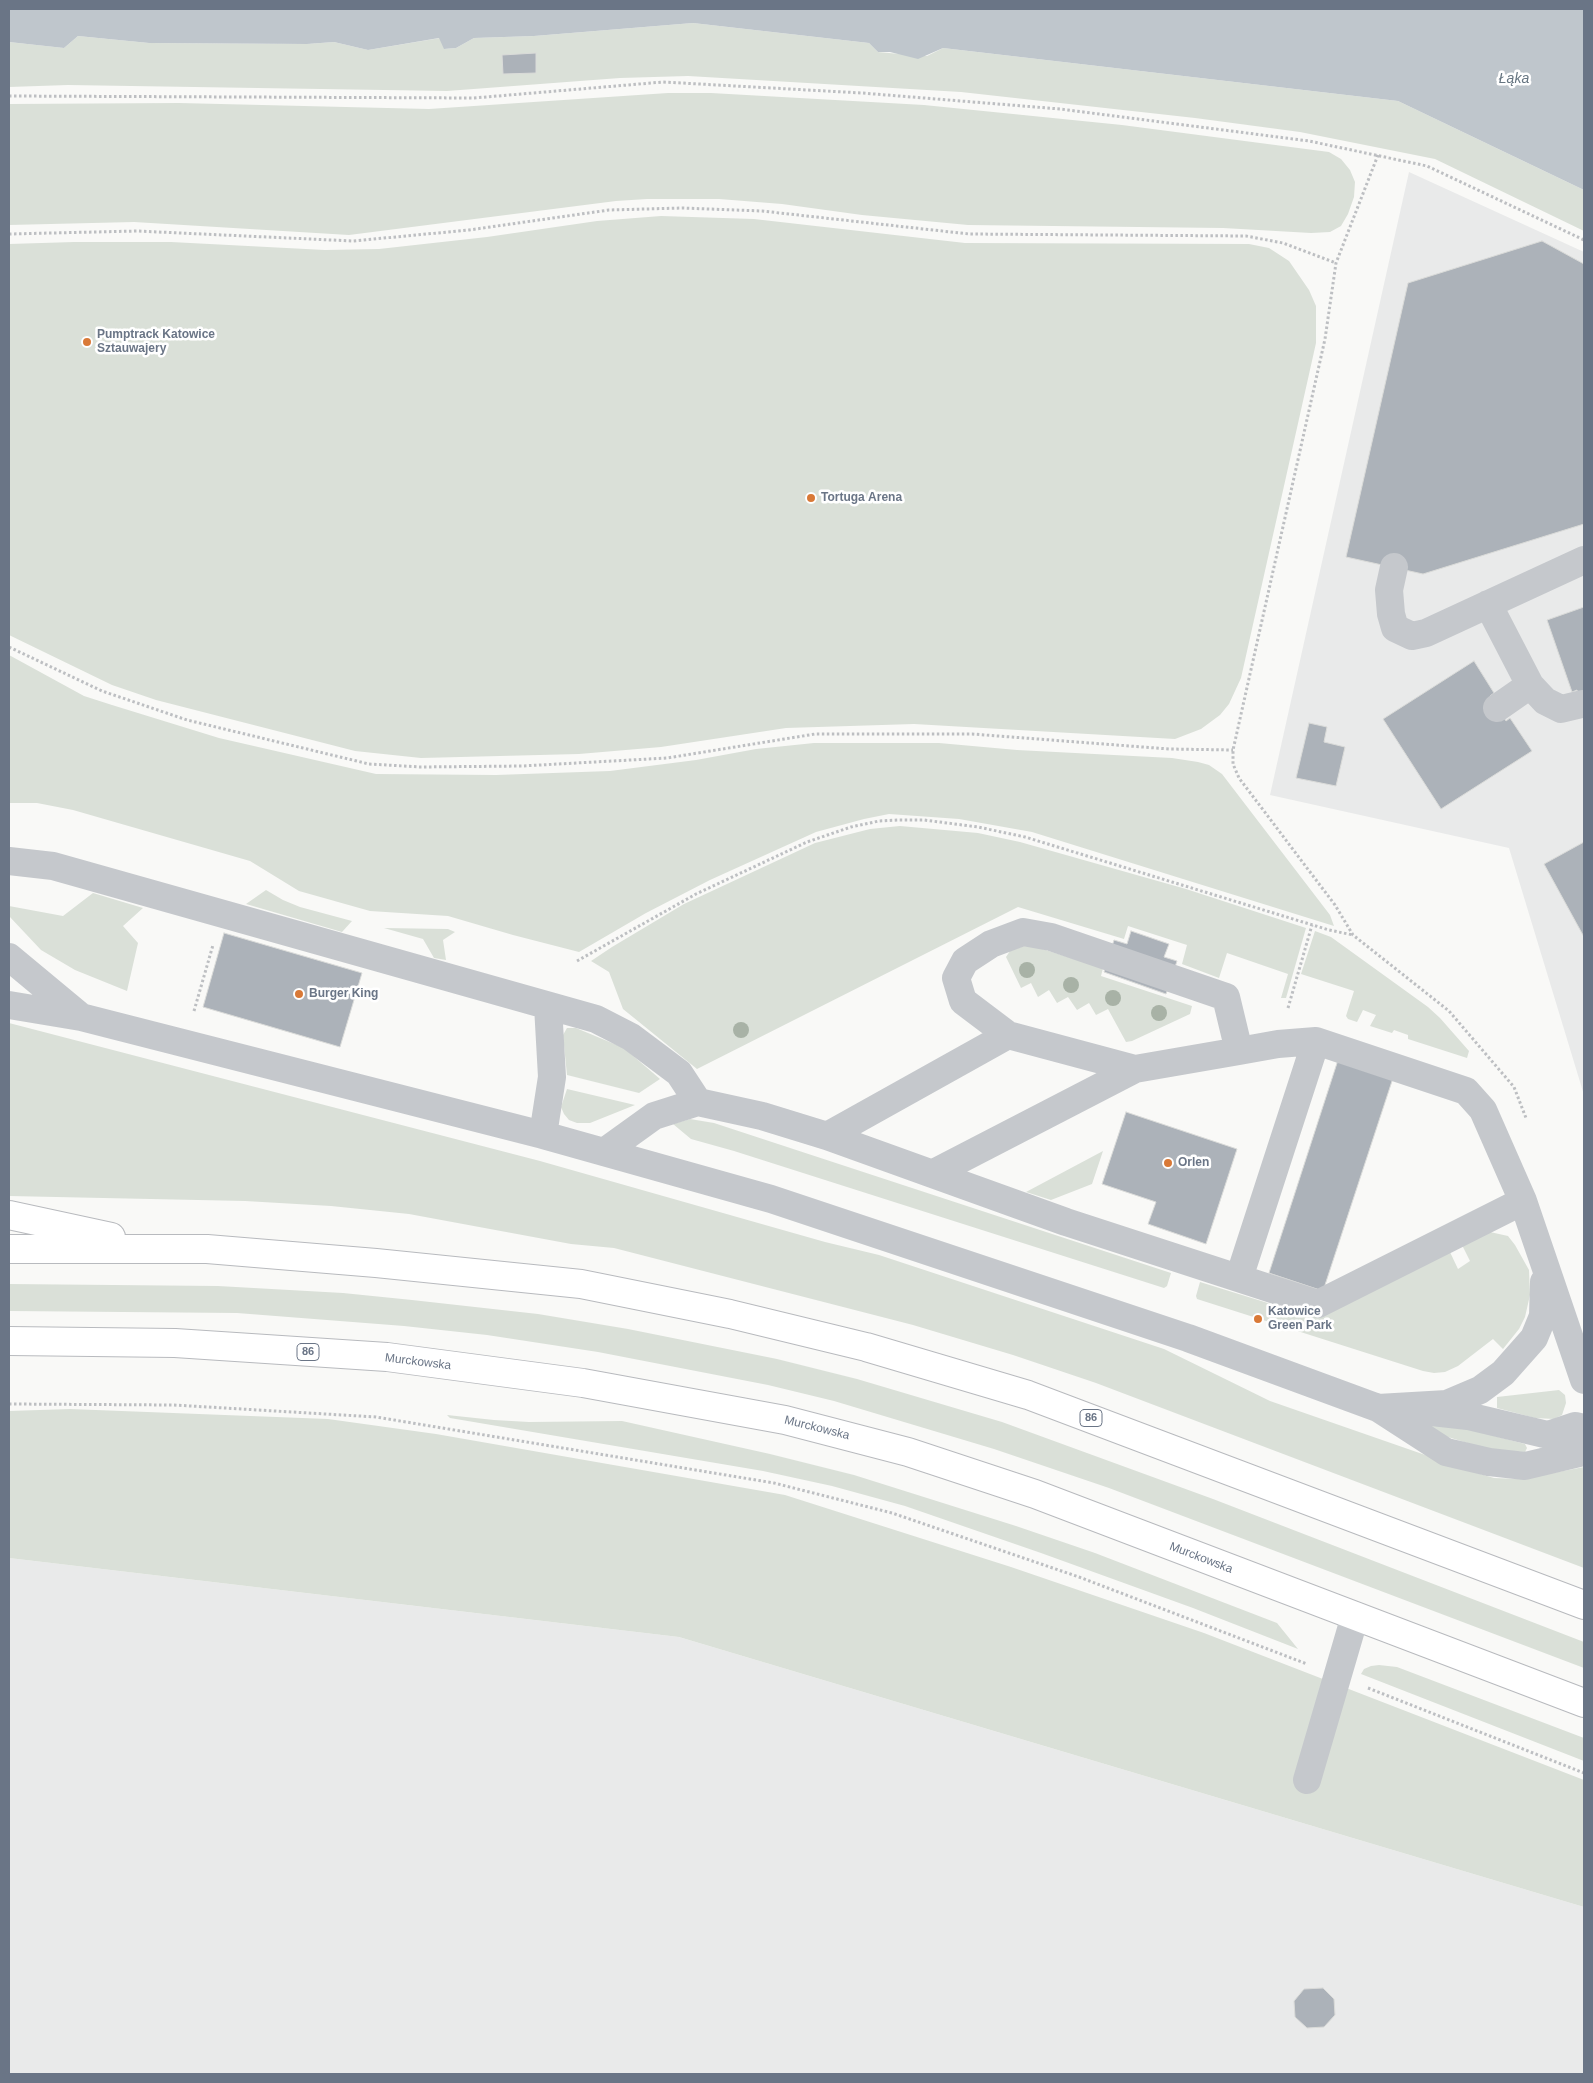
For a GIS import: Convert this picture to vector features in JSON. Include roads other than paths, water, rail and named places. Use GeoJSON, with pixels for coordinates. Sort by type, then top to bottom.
{"type":"FeatureCollection","features":[{"type":"Feature","properties":{"kind":"highway"},"geometry":{"type":"LineString","coordinates":[[9,1214],[158,1248]]}},
{"type":"Feature","properties":{"kind":"highway","name":"86"},"geometry":{"type":"LineString","coordinates":[[9,1249],[208,1249],[366,1262],[581,1284],[730,1314],[866,1347],[1028,1395],[1584,1605]]}},
{"type":"Feature","properties":{"kind":"highway","name":"Murckowska"},"geometry":{"type":"LineString","coordinates":[[16,1343],[175,1343],[387,1357],[583,1383],[785,1420],[908,1452],[1035,1494],[1584,1703]]}},
{"type":"Feature","properties":{"kind":"street"},"geometry":{"type":"LineString","coordinates":[[1394,567],[1389,590],[1391,614],[1395,628],[1412,636],[1426,633],[1584,560]]}},
{"type":"Feature","properties":{"kind":"street"},"geometry":{"type":"LineString","coordinates":[[1488,604],[1530,686],[1544,701],[1561,709],[1582,704]]}},
{"type":"Feature","properties":{"kind":"street"},"geometry":{"type":"LineString","coordinates":[[1497,708],[1530,686]]}},
{"type":"Feature","properties":{"kind":"street"},"geometry":{"type":"LineString","coordinates":[[9,861],[53,866],[596,1019],[631,1037],[679,1073],[698,1102]]}},
{"type":"Feature","properties":{"kind":"street"},"geometry":{"type":"LineString","coordinates":[[1135,1069],[1008,1035],[963,1001],[956,978],[965,961],[991,944],[1023,932],[1051,936],[1226,997],[1239,1051]]}},
{"type":"Feature","properties":{"kind":"street"},"geometry":{"type":"LineString","coordinates":[[9,957],[81,1017]]}},
{"type":"Feature","properties":{"kind":"street"},"geometry":{"type":"LineString","coordinates":[[9,1005],[81,1017],[543,1135],[771,1199],[1188,1338],[1378,1408],[1446,1452],[1490,1462],[1525,1466],[1584,1452]]}},
{"type":"Feature","properties":{"kind":"street"},"geometry":{"type":"LineString","coordinates":[[543,1135],[552,1077],[548,1006]]}},
{"type":"Feature","properties":{"kind":"street"},"geometry":{"type":"LineString","coordinates":[[826,1136],[1008,1035]]}},
{"type":"Feature","properties":{"kind":"street"},"geometry":{"type":"LineString","coordinates":[[1238,1278],[1316,1041]]}},
{"type":"Feature","properties":{"kind":"street"},"geometry":{"type":"LineString","coordinates":[[932,1174],[1135,1069],[1278,1044],[1316,1041],[1466,1091],[1483,1110],[1523,1201],[1584,1380]]}},
{"type":"Feature","properties":{"kind":"street"},"geometry":{"type":"LineString","coordinates":[[604,1152],[654,1116],[698,1102],[762,1116],[826,1136],[1066,1222],[1318,1304],[1523,1201]]}},
{"type":"Feature","properties":{"kind":"street"},"geometry":{"type":"LineString","coordinates":[[1378,1408],[1447,1404],[1480,1390],[1503,1373],[1534,1338],[1544,1316],[1544,1263]]}},
{"type":"Feature","properties":{"kind":"street"},"geometry":{"type":"LineString","coordinates":[[1378,1408],[1468,1416],[1548,1435],[1575,1426],[1584,1428]]}},
{"type":"Feature","properties":{"kind":"street"},"geometry":{"type":"LineString","coordinates":[[1307,1780],[1355,1616]]}},
{"type":"Feature","properties":{"kind":"water","name":"Łąka"},"geometry":{"type":"Polygon","coordinates":[[[9,9],[1584,9],[1584,190],[1398,101],[943,48],[918,59],[890,52],[878,52],[869,43],[693,23],[534,36],[474,38],[456,48],[444,49],[439,38],[368,50],[334,42],[307,44],[149,43],[78,36],[64,48],[9,42],[9,9]]]}},
{"type":"Feature","properties":{"kind":"place","name":"Pumptrack Katowice Sztauwajery"},"geometry":{"type":"Point","coordinates":[87,342]}},
{"type":"Feature","properties":{"kind":"place","name":"Tortuga Arena"},"geometry":{"type":"Point","coordinates":[811,498]}},
{"type":"Feature","properties":{"kind":"place","name":"Burger King"},"geometry":{"type":"Point","coordinates":[299,994]}},
{"type":"Feature","properties":{"kind":"place","name":"Orlen"},"geometry":{"type":"Point","coordinates":[1168,1163]}},
{"type":"Feature","properties":{"kind":"place","name":"Katowice Green Park"},"geometry":{"type":"Point","coordinates":[1258,1319]}}]}
